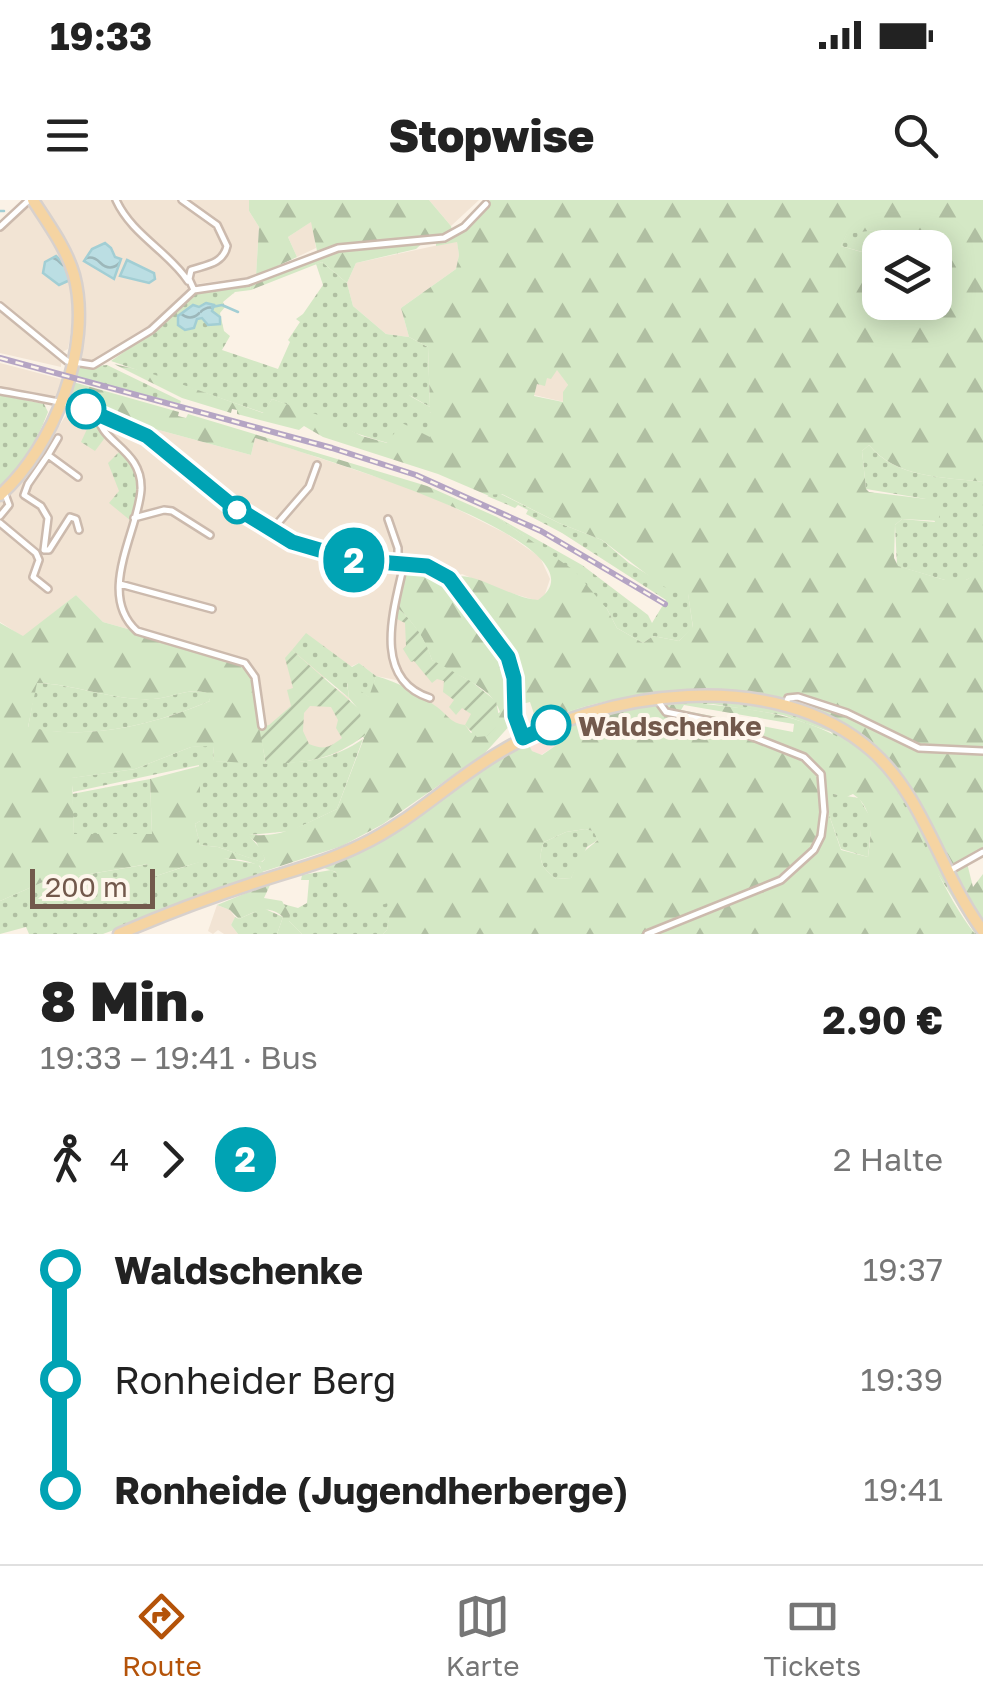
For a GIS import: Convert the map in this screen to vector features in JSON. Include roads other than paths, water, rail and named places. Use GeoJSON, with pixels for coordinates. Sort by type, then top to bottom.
{"type":"FeatureCollection","features":[{"type":"Feature","properties":{"kind":"main road"},"geometry":{"type":"LineString","coordinates":[[2,493],[34,466],[61,402],[71,364],[77,292],[72,269],[31,200]]}},
{"type":"Feature","properties":{"kind":"main road"},"geometry":{"type":"LineString","coordinates":[[119,934],[358,847],[523,738],[583,714],[658,698],[733,698],[785,707],[830,723],[875,753],[902,784],[946,872],[983,931]]}},
{"type":"Feature","properties":{"kind":"street"},"geometry":{"type":"LineString","coordinates":[[0,227],[31,200]]}},
{"type":"Feature","properties":{"kind":"street"},"geometry":{"type":"LineString","coordinates":[[116,200],[131,225],[159,254],[177,265],[192,287]]}},
{"type":"Feature","properties":{"kind":"street"},"geometry":{"type":"LineString","coordinates":[[182,200],[217,225],[227,246],[224,256],[214,263],[191,270],[192,287]]}},
{"type":"Feature","properties":{"kind":"street"},"geometry":{"type":"LineString","coordinates":[[0,306],[71,364],[100,363],[151,330],[192,287],[248,282],[338,248],[444,238],[464,227],[486,204]]}},
{"type":"Feature","properties":{"kind":"street"},"geometry":{"type":"LineString","coordinates":[[0,390],[98,412],[147,436],[207,488],[270,531],[326,554],[427,566],[449,578],[502,647],[512,667],[515,716],[523,738]]}},
{"type":"Feature","properties":{"kind":"street"},"geometry":{"type":"LineString","coordinates":[[98,412],[100,425],[137,464],[141,488],[122,559],[120,584],[133,629],[234,657],[248,665],[255,678],[262,726]]}},
{"type":"Feature","properties":{"kind":"street"},"geometry":{"type":"LineString","coordinates":[[58,438],[48,456],[34,466],[38,473],[24,495],[41,506],[48,518],[44,550],[50,550],[70,518],[76,519],[79,530]]}},
{"type":"Feature","properties":{"kind":"street"},"geometry":{"type":"LineString","coordinates":[[48,456],[78,477]]}},
{"type":"Feature","properties":{"kind":"street"},"geometry":{"type":"LineString","coordinates":[[270,531],[309,487],[317,465]]}},
{"type":"Feature","properties":{"kind":"street"},"geometry":{"type":"LineString","coordinates":[[2,493],[10,505],[0,519],[36,554],[39,560],[33,576],[48,589]]}},
{"type":"Feature","properties":{"kind":"street"},"geometry":{"type":"LineString","coordinates":[[134,518],[160,510],[172,511],[210,535]]}},
{"type":"Feature","properties":{"kind":"street"},"geometry":{"type":"LineString","coordinates":[[388,519],[401,564],[392,658],[402,683],[430,698]]}},
{"type":"Feature","properties":{"kind":"street"},"geometry":{"type":"LineString","coordinates":[[120,584],[212,610]]}},
{"type":"Feature","properties":{"kind":"street"},"geometry":{"type":"LineString","coordinates":[[785,707],[788,698],[795,696],[866,721],[919,748],[983,751]]}},
{"type":"Feature","properties":{"kind":"street"},"geometry":{"type":"LineString","coordinates":[[648,934],[781,880],[814,850],[821,836],[824,812],[821,774],[804,757],[723,724],[666,712],[658,698]]}},
{"type":"Feature","properties":{"kind":"street"},"geometry":{"type":"LineString","coordinates":[[946,872],[983,852]]}},
{"type":"Feature","properties":{"kind":"water"},"geometry":{"type":"Polygon","coordinates":[[[105,243],[121,259],[114,279],[84,261],[92,249],[105,243]]]}},
{"type":"Feature","properties":{"kind":"water"},"geometry":{"type":"Polygon","coordinates":[[[56,256],[70,280],[59,285],[43,273],[45,262],[56,256]]]}},
{"type":"Feature","properties":{"kind":"water"},"geometry":{"type":"Polygon","coordinates":[[[127,260],[154,273],[155,279],[149,283],[120,276],[127,260]]]}},
{"type":"Feature","properties":{"kind":"water"},"geometry":{"type":"Polygon","coordinates":[[[193,305],[214,305],[212,311],[220,317],[220,324],[208,325],[202,318],[197,319],[194,328],[185,330],[178,325],[178,316],[193,305]]]}},
{"type":"Feature","properties":{"kind":"waterway"},"geometry":{"type":"LineString","coordinates":[[212,307],[222,305],[238,312]]}},
{"type":"Feature","properties":{"kind":"railway"},"geometry":{"type":"LineString","coordinates":[[0,358],[332,448],[416,475],[541,531],[665,604]]}},
{"type":"Feature","properties":{"kind":"place","name":"Waldschenke"},"geometry":{"type":"Point","coordinates":[551,725]}}]}
